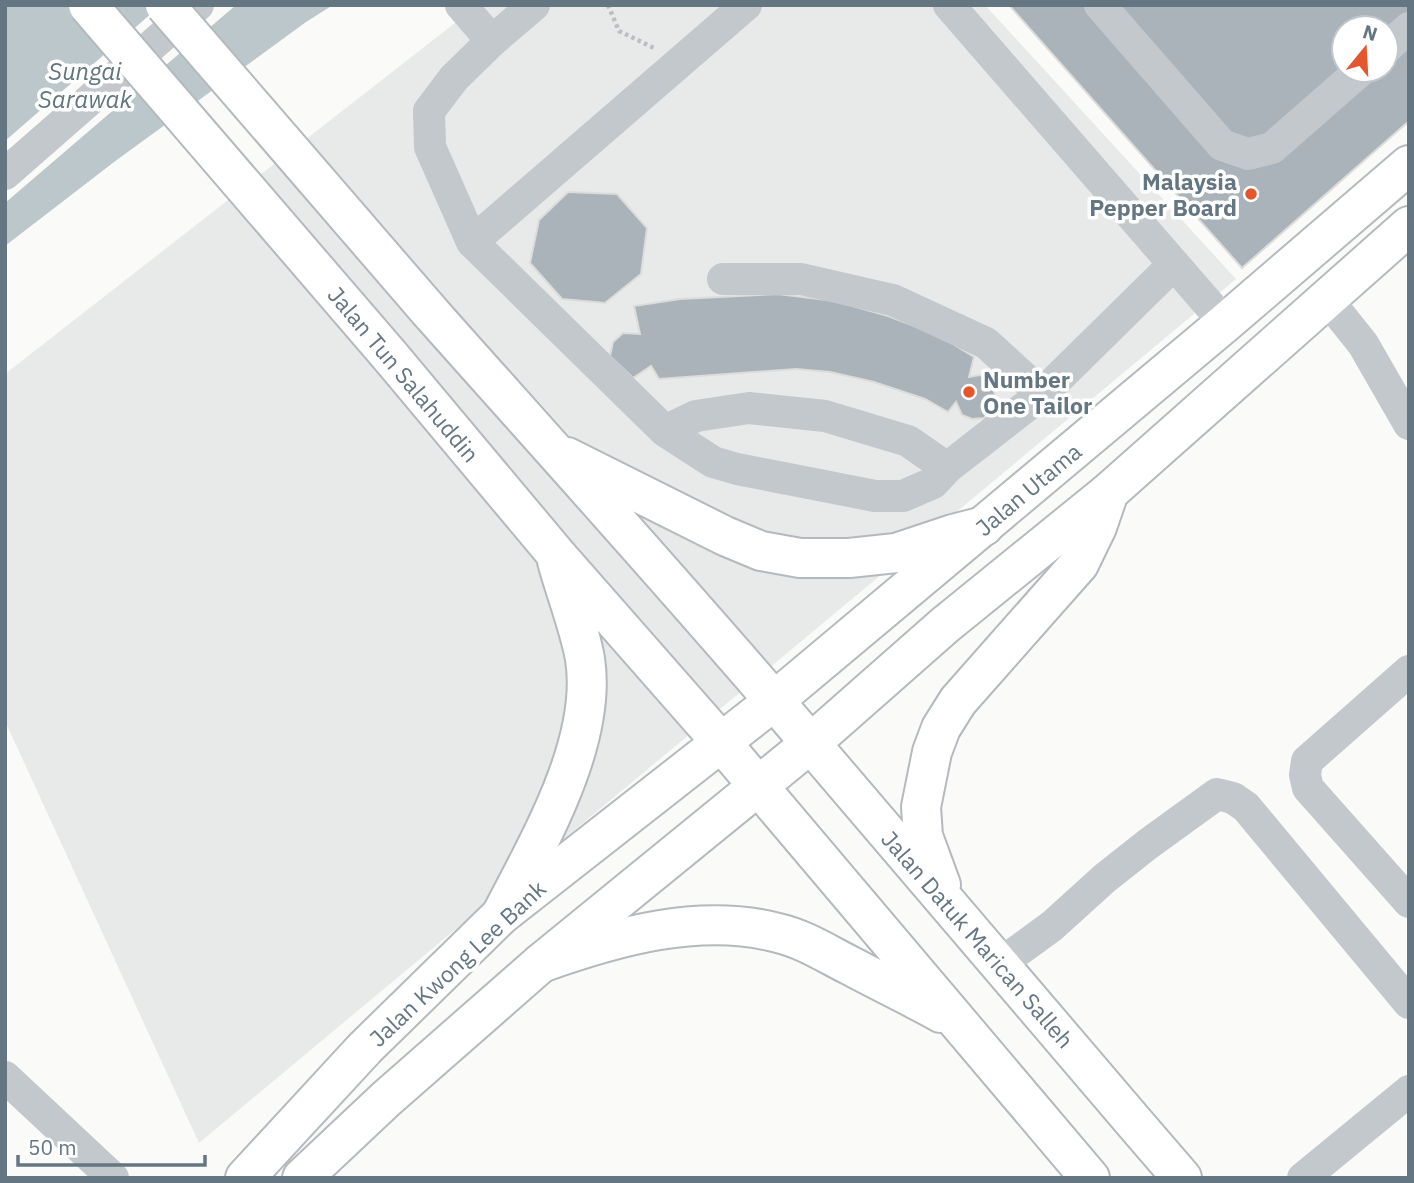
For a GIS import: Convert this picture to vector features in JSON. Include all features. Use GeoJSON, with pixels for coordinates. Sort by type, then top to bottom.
{"type":"FeatureCollection","features":[{"type":"Feature","properties":{"kind":"main road","name":"Jalan Tun Salahuddin"},"geometry":{"type":"LineString","coordinates":[[88,5],[555,552],[721,742]]}},
{"type":"Feature","properties":{"kind":"main road"},"geometry":{"type":"LineString","coordinates":[[164,5],[431,313],[774,701]]}},
{"type":"Feature","properties":{"kind":"main road","name":"Jalan Utama"},"geometry":{"type":"LineString","coordinates":[[721,742],[984,526],[1409,165]]}},
{"type":"Feature","properties":{"kind":"main road"},"geometry":{"type":"LineString","coordinates":[[302,1178],[386,1099],[541,963],[811,743],[945,625],[1109,492],[1409,226]]}},
{"type":"Feature","properties":{"kind":"main road"},"geometry":{"type":"LineString","coordinates":[[553,450],[602,472],[725,536],[761,551],[800,558],[849,558],[896,553],[984,526]]}},
{"type":"Feature","properties":{"kind":"main road"},"geometry":{"type":"LineString","coordinates":[[957,917],[936,875],[923,836],[921,807],[932,752],[941,727],[958,701],[1079,564],[1097,527],[1109,492]]}},
{"type":"Feature","properties":{"kind":"main road"},"geometry":{"type":"LineString","coordinates":[[501,915],[569,774],[585,715],[585,660],[555,552]]}},
{"type":"Feature","properties":{"kind":"main road","name":"Jalan Datuk Marican Salleh"},"geometry":{"type":"LineString","coordinates":[[774,701],[1182,1178]]}},
{"type":"Feature","properties":{"kind":"main road"},"geometry":{"type":"LineString","coordinates":[[721,742],[1090,1178]]}},
{"type":"Feature","properties":{"kind":"main road","name":"Jalan Kwong Lee Bank"},"geometry":{"type":"LineString","coordinates":[[245,1178],[365,1048],[501,915],[721,742]]}},
{"type":"Feature","properties":{"kind":"main road"},"geometry":{"type":"LineString","coordinates":[[541,963],[597,944],[628,937],[699,926],[738,927],[778,933],[816,947],[962,1024]]}},
{"type":"Feature","properties":{"kind":"street"},"geometry":{"type":"LineString","coordinates":[[5,174],[198,5]]}},
{"type":"Feature","properties":{"kind":"street"},"geometry":{"type":"LineString","coordinates":[[461,5],[492,41]]}},
{"type":"Feature","properties":{"kind":"street"},"geometry":{"type":"LineString","coordinates":[[534,5],[454,78],[429,111],[430,147],[472,242],[665,431],[713,462],[875,496],[903,496],[933,483],[947,468],[1042,394],[1174,264]]}},
{"type":"Feature","properties":{"kind":"street"},"geometry":{"type":"LineString","coordinates":[[472,242],[746,5]]}},
{"type":"Feature","properties":{"kind":"street"},"geometry":{"type":"LineString","coordinates":[[949,5],[1225,323]]}},
{"type":"Feature","properties":{"kind":"street"},"geometry":{"type":"LineString","coordinates":[[1100,5],[1222,145],[1248,154],[1272,148],[1345,84]]}},
{"type":"Feature","properties":{"kind":"street"},"geometry":{"type":"LineString","coordinates":[[723,279],[800,279],[893,300],[986,343],[1042,394]]}},
{"type":"Feature","properties":{"kind":"street"},"geometry":{"type":"LineString","coordinates":[[1327,299],[1363,344],[1399,378],[1409,424]]}},
{"type":"Feature","properties":{"kind":"street"},"geometry":{"type":"LineString","coordinates":[[665,431],[696,416],[748,408],[825,416],[908,441],[947,468]]}},
{"type":"Feature","properties":{"kind":"street"},"geometry":{"type":"LineString","coordinates":[[1409,671],[1307,761],[1305,775],[1308,788],[1409,902]]}},
{"type":"Feature","properties":{"kind":"street"},"geometry":{"type":"LineString","coordinates":[[1000,964],[1052,926],[1138,852],[1217,794],[1233,798],[1246,807],[1409,1003]]}},
{"type":"Feature","properties":{"kind":"street"},"geometry":{"type":"LineString","coordinates":[[5,1077],[113,1178]]}},
{"type":"Feature","properties":{"kind":"street"},"geometry":{"type":"LineString","coordinates":[[1303,1178],[1409,1091]]}},
{"type":"Feature","properties":{"kind":"path"},"geometry":{"type":"LineString","coordinates":[[608,5],[619,31],[681,62]]}},
{"type":"Feature","properties":{"kind":"shaded area"},"geometry":{"type":"Polygon","coordinates":[[[478,5],[985,5],[1236,279],[199,1143],[5,721],[5,374],[478,5]]]}},
{"type":"Feature","properties":{"kind":"water","name":"Sungai Sarawak"},"geometry":{"type":"Polygon","coordinates":[[[5,5],[333,5],[114,162],[5,246],[5,5]]]}},
{"type":"Feature","properties":{"kind":"pier"},"geometry":{"type":"Polygon","coordinates":[[[161,5],[236,5],[5,203],[5,141],[161,5]]]}},
{"type":"Feature","properties":{"kind":"building","name":"Malaysia Pepper Board"},"geometry":{"type":"Polygon","coordinates":[[[1009,5],[1409,5],[1409,121],[1242,268],[1009,5]]]}},
{"type":"Feature","properties":{"kind":"building"},"geometry":{"type":"Polygon","coordinates":[[[568,192],[617,194],[647,228],[641,274],[605,303],[562,299],[530,263],[539,220],[568,192]]]}},
{"type":"Feature","properties":{"kind":"building"},"geometry":{"type":"Polygon","coordinates":[[[778,294],[835,301],[888,316],[938,335],[974,357],[969,377],[980,375],[991,380],[995,395],[991,408],[984,418],[972,419],[962,415],[956,402],[948,412],[925,399],[874,382],[830,372],[796,369],[659,379],[651,366],[633,378],[610,356],[613,342],[623,333],[640,334],[634,306],[680,299],[778,294]]]}},
{"type":"Feature","properties":{"kind":"place","name":"Malaysia Pepper Board"},"geometry":{"type":"Point","coordinates":[1251,194]}},
{"type":"Feature","properties":{"kind":"place","name":"Number One Tailor"},"geometry":{"type":"Point","coordinates":[969,392]}}]}
